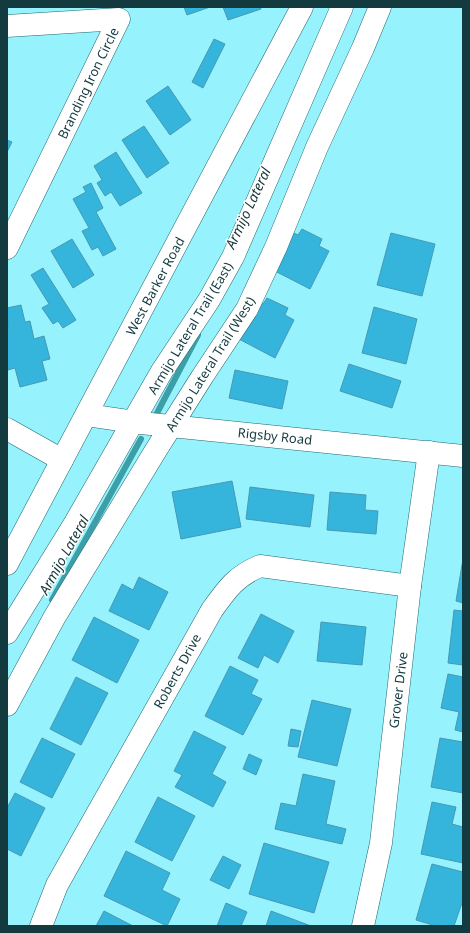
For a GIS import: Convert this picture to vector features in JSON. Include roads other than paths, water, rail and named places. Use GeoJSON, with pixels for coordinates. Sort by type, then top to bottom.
{"type":"FeatureCollection","features":[{"type":"Feature","properties":{"kind":"street","name":"West Barker Road"},"geometry":{"type":"LineString","coordinates":[[7,564],[302,7]]}},
{"type":"Feature","properties":{"kind":"street","name":"Armijo Lateral Trail (East)"},"geometry":{"type":"LineString","coordinates":[[7,633],[75,523],[162,371],[209,300],[233,257],[342,7]]}},
{"type":"Feature","properties":{"kind":"street","name":"Armijo Lateral Trail (West)"},"geometry":{"type":"LineString","coordinates":[[7,705],[54,618],[171,426],[247,309],[276,248],[317,147],[363,48],[380,7]]}},
{"type":"Feature","properties":{"kind":"street","name":"Branding Iron Circle"},"geometry":{"type":"LineString","coordinates":[[7,26],[119,19],[7,248]]}},
{"type":"Feature","properties":{"kind":"street","name":"Rigsby Road"},"geometry":{"type":"LineString","coordinates":[[87,415],[171,426],[463,456]]}},
{"type":"Feature","properties":{"kind":"street"},"geometry":{"type":"LineString","coordinates":[[7,429],[62,460]]}},
{"type":"Feature","properties":{"kind":"street","name":"Grover Drive"},"geometry":{"type":"LineString","coordinates":[[363,926],[381,843],[410,586],[429,452]]}},
{"type":"Feature","properties":{"kind":"street","name":"Roberts Drive"},"geometry":{"type":"LineString","coordinates":[[41,926],[57,885],[212,610],[229,587],[245,572],[260,566],[410,586]]}},
{"type":"Feature","properties":{"kind":"waterway","name":"Armijo Lateral"},"geometry":{"type":"LineString","coordinates":[[156,415],[198,335]]}},
{"type":"Feature","properties":{"kind":"waterway","name":"Armijo Lateral"},"geometry":{"type":"LineString","coordinates":[[52,600],[141,439]]}}]}
